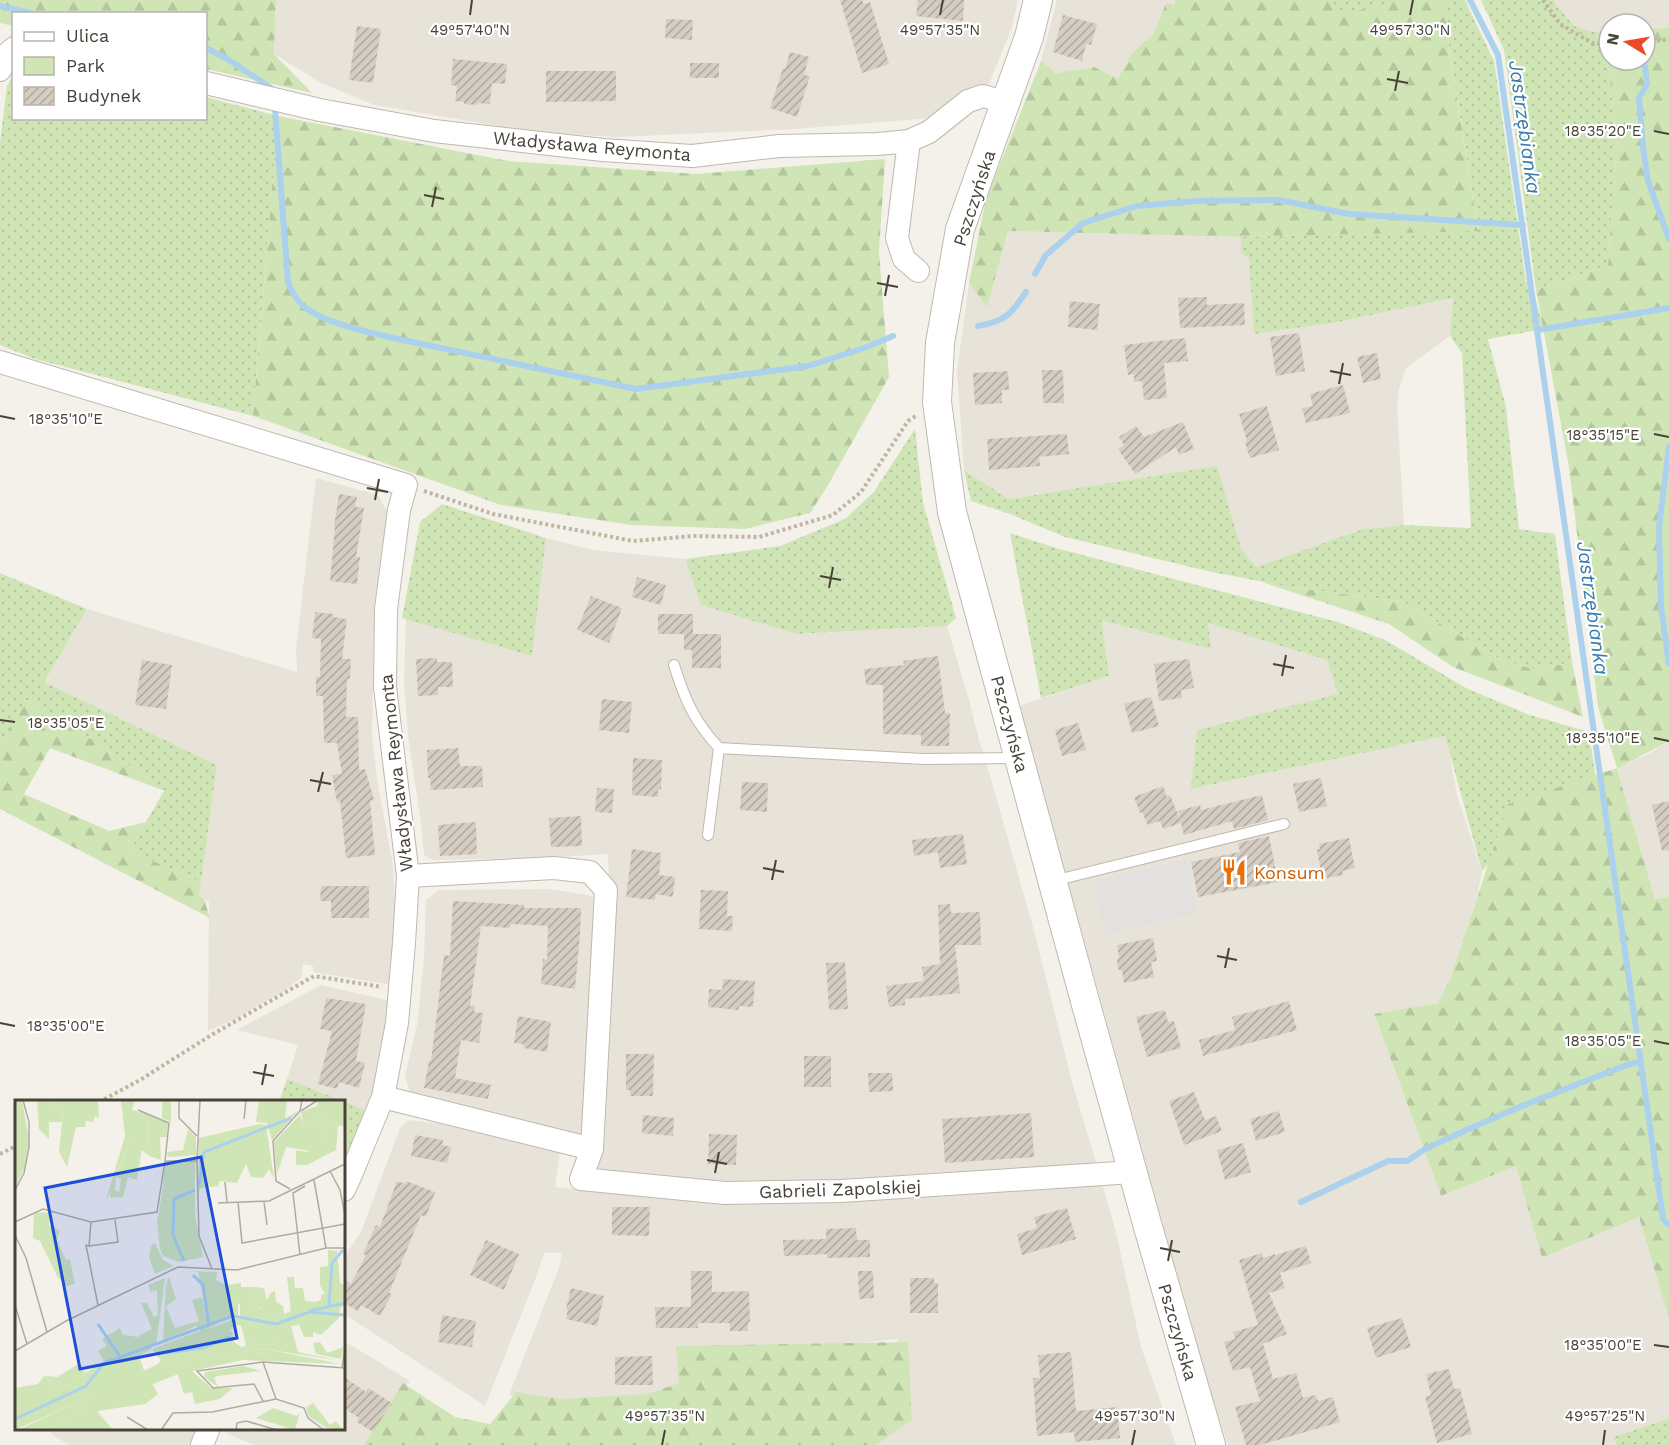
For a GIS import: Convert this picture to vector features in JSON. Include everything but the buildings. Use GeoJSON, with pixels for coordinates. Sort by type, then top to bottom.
{"type":"FeatureCollection","features":[{"type":"Feature","properties":{"kind":"street","name":"Pszczyńska"},"geometry":{"type":"LineString","coordinates":[[1038,0],[1029,37],[960,229],[940,343],[937,402],[952,512],[1132,1170],[1211,1445]]}},
{"type":"Feature","properties":{"kind":"street"},"geometry":{"type":"LineString","coordinates":[[0,70],[7,54],[12,50]]}},
{"type":"Feature","properties":{"kind":"street","name":"Władysława Reymonta"},"geometry":{"type":"LineString","coordinates":[[207,83],[320,110],[434,131],[603,150],[692,156],[779,146],[878,144],[909,141],[929,132],[968,101],[983,96],[1005,102]]}},
{"type":"Feature","properties":{"kind":"street"},"geometry":{"type":"LineString","coordinates":[[909,141],[897,238],[904,259],[918,271]]}},
{"type":"Feature","properties":{"kind":"street"},"geometry":{"type":"LineString","coordinates":[[0,362],[406,485]]}},
{"type":"Feature","properties":{"kind":"street","name":"Władysława Reymonta"},"geometry":{"type":"LineString","coordinates":[[345,1188],[383,1097],[397,1023],[400,991],[408,876],[385,687],[386,609],[399,510],[406,485]]}},
{"type":"Feature","properties":{"kind":"street","name":"Gabrieli Zapolskiej"},"geometry":{"type":"LineString","coordinates":[[408,876],[554,868],[590,872],[606,890],[592,1149],[580,1179],[725,1193],[841,1191],[1118,1173],[1132,1170]]}},
{"type":"Feature","properties":{"kind":"street"},"geometry":{"type":"LineString","coordinates":[[383,1097],[592,1149]]}},
{"type":"Feature","properties":{"kind":"street"},"geometry":{"type":"LineString","coordinates":[[202,1445],[208,1430]]}},
{"type":"Feature","properties":{"kind":"lane"},"geometry":{"type":"LineString","coordinates":[[674,665],[683,696],[702,729],[719,748],[924,759],[1019,758]]}},
{"type":"Feature","properties":{"kind":"lane"},"geometry":{"type":"LineString","coordinates":[[708,835],[719,748]]}},
{"type":"Feature","properties":{"kind":"lane"},"geometry":{"type":"LineString","coordinates":[[1053,881],[1284,825]]}},
{"type":"Feature","properties":{"kind":"path"},"geometry":{"type":"LineString","coordinates":[[1544,0],[1560,24],[1592,43],[1597,43]]}},
{"type":"Feature","properties":{"kind":"path"},"geometry":{"type":"LineString","coordinates":[[406,485],[493,514],[633,541],[693,536],[759,537],[833,515],[861,492],[908,421],[937,402]]}},
{"type":"Feature","properties":{"kind":"path"},"geometry":{"type":"LineString","coordinates":[[101,1100],[140,1080],[213,1034],[314,976],[400,991]]}},
{"type":"Feature","properties":{"kind":"path"},"geometry":{"type":"LineString","coordinates":[[0,1154],[15,1146]]}},
{"type":"Feature","properties":{"kind":"shaded area"},"geometry":{"type":"Polygon","coordinates":[[[276,0],[1018,0],[1012,27],[989,84],[968,91],[935,116],[795,129],[616,137],[534,132],[374,105],[321,83],[274,54],[276,0]]]}},
{"type":"Feature","properties":{"kind":"shaded area"},"geometry":{"type":"Polygon","coordinates":[[[1057,0],[1175,0],[1175,5],[1166,3],[1154,33],[1132,53],[1118,80],[1094,67],[1056,73],[1041,61],[1057,0]]]}},
{"type":"Feature","properties":{"kind":"shaded area"},"geometry":{"type":"Polygon","coordinates":[[[1554,0],[1669,0],[1669,28],[1657,28],[1657,12],[1597,12],[1596,32],[1574,26],[1554,0]]]}},
{"type":"Feature","properties":{"kind":"shaded area"},"geometry":{"type":"Polygon","coordinates":[[[1008,231],[1241,237],[1241,253],[1249,257],[1254,334],[1333,323],[1453,298],[1450,336],[1406,368],[1399,389],[1397,407],[1404,525],[1363,529],[1256,567],[1241,548],[1217,467],[1009,499],[964,470],[957,371],[969,283],[987,306],[1008,231]]]}},
{"type":"Feature","properties":{"kind":"shaded area"},"geometry":{"type":"Polygon","coordinates":[[[316,478],[378,495],[387,511],[374,628],[372,736],[393,866],[396,926],[392,985],[313,972],[313,966],[303,964],[301,978],[284,991],[233,1020],[208,1031],[209,902],[199,897],[217,765],[43,682],[87,609],[297,672],[296,649],[316,478]]]}},
{"type":"Feature","properties":{"kind":"shaded area"},"geometry":{"type":"Polygon","coordinates":[[[546,538],[593,550],[685,559],[701,605],[796,634],[947,626],[1033,927],[1072,1082],[1098,1169],[827,1185],[594,1175],[605,1140],[610,903],[608,854],[433,860],[424,855],[408,736],[404,683],[406,616],[532,655],[546,538]]]}},
{"type":"Feature","properties":{"kind":"shaded area"},"geometry":{"type":"Polygon","coordinates":[[[1200,614],[1331,658],[1342,698],[1192,789],[1446,736],[1457,795],[1482,871],[1477,897],[1451,977],[1438,1003],[1374,1015],[1441,1196],[1516,1165],[1543,1258],[1639,1217],[1669,1319],[1669,1418],[1615,1437],[1618,1445],[1228,1445],[1172,1257],[1019,706],[1109,676],[1095,615],[1200,614]]]}},
{"type":"Feature","properties":{"kind":"shaded area"},"geometry":{"type":"Polygon","coordinates":[[[1669,741],[1669,897],[1655,899],[1617,769],[1669,741]]]}},
{"type":"Feature","properties":{"kind":"shaded area"},"geometry":{"type":"Polygon","coordinates":[[[1188,859],[1196,913],[1104,935],[1094,881],[1188,859]]]}},
{"type":"Feature","properties":{"kind":"shaded area"},"geometry":{"type":"Polygon","coordinates":[[[550,889],[593,896],[588,1136],[410,1092],[405,1076],[417,1025],[424,958],[426,900],[439,890],[550,889]]]}},
{"type":"Feature","properties":{"kind":"shaded area"},"geometry":{"type":"Polygon","coordinates":[[[321,985],[391,1001],[379,1074],[368,1111],[287,1079],[298,1045],[237,1030],[321,985]]]}},
{"type":"Feature","properties":{"kind":"shaded area"},"geometry":{"type":"Polygon","coordinates":[[[409,1120],[441,1124],[560,1151],[555,1187],[686,1201],[900,1197],[1101,1180],[1116,1232],[1141,1347],[1176,1445],[863,1445],[899,1347],[897,1339],[811,1348],[683,1386],[658,1398],[561,1405],[509,1395],[560,1265],[562,1253],[544,1253],[485,1406],[345,1315],[345,1256],[361,1232],[400,1128],[409,1120]]]}},
{"type":"Feature","properties":{"kind":"shaded area"},"geometry":{"type":"Polygon","coordinates":[[[345,1342],[410,1381],[369,1445],[254,1445],[226,1433],[228,1430],[345,1430],[345,1342]]]}},
{"type":"Feature","properties":{"kind":"shaded area"},"geometry":{"type":"Polygon","coordinates":[[[52,1430],[198,1430],[192,1445],[69,1445],[51,1434],[52,1430]]]}},
{"type":"Feature","properties":{"kind":"green space"},"geometry":{"type":"Polygon","coordinates":[[[0,0],[276,0],[274,54],[312,93],[207,69],[207,12],[12,12],[12,26],[0,23],[0,0]]]}},
{"type":"Feature","properties":{"kind":"green space"},"geometry":{"type":"Polygon","coordinates":[[[1175,0],[1331,0],[1344,14],[1392,0],[1446,0],[1449,47],[1478,231],[1241,237],[1008,231],[987,307],[969,283],[986,199],[1041,61],[1056,73],[1094,67],[1118,79],[1132,53],[1154,33],[1166,3],[1175,5],[1175,0]]]}},
{"type":"Feature","properties":{"kind":"green space"},"geometry":{"type":"Polygon","coordinates":[[[1326,0],[1403,0],[1343,16],[1326,0]]]}},
{"type":"Feature","properties":{"kind":"green space"},"geometry":{"type":"Polygon","coordinates":[[[1443,0],[1465,0],[1494,61],[1526,282],[1530,280],[1544,329],[1488,339],[1506,407],[1519,529],[1555,534],[1572,662],[1536,670],[1500,659],[1403,602],[1290,587],[1212,572],[1065,537],[1010,514],[971,501],[964,470],[1009,499],[1217,466],[1241,548],[1256,567],[1363,529],[1404,525],[1471,528],[1462,353],[1450,336],[1453,298],[1333,323],[1254,334],[1249,258],[1241,253],[1241,237],[1478,230],[1443,0]]]}},
{"type":"Feature","properties":{"kind":"green space"},"geometry":{"type":"Polygon","coordinates":[[[1481,0],[1554,0],[1574,26],[1596,32],[1597,72],[1609,72],[1617,146],[1608,265],[1536,290],[1504,50],[1481,0]]]}},
{"type":"Feature","properties":{"kind":"green space"},"geometry":{"type":"Polygon","coordinates":[[[1657,28],[1669,28],[1669,741],[1617,769],[1655,899],[1669,897],[1669,1319],[1639,1217],[1542,1258],[1516,1166],[1441,1196],[1374,1014],[1438,1003],[1451,977],[1508,804],[1617,768],[1598,707],[1569,467],[1536,290],[1608,265],[1617,146],[1609,72],[1657,72],[1657,28]]]}},
{"type":"Feature","properties":{"kind":"green space"},"geometry":{"type":"Polygon","coordinates":[[[12,78],[12,120],[207,120],[207,97],[278,116],[253,416],[35,359],[0,345],[0,142],[7,86],[12,78]]]}},
{"type":"Feature","properties":{"kind":"green space"},"geometry":{"type":"Polygon","coordinates":[[[278,116],[508,161],[696,174],[885,159],[879,252],[889,377],[810,513],[745,529],[631,525],[501,505],[253,416],[278,116]]]}},
{"type":"Feature","properties":{"kind":"green space"},"geometry":{"type":"Polygon","coordinates":[[[915,429],[923,503],[956,618],[947,626],[796,634],[701,605],[685,559],[780,546],[845,519],[873,493],[915,429]]]}},
{"type":"Feature","properties":{"kind":"green space"},"geometry":{"type":"Polygon","coordinates":[[[442,504],[546,538],[532,656],[402,618],[420,522],[442,504]]]}},
{"type":"Feature","properties":{"kind":"green space"},"geometry":{"type":"Polygon","coordinates":[[[1010,533],[1056,548],[1338,622],[1387,641],[1466,688],[1527,714],[1589,732],[1600,807],[1529,823],[1482,871],[1445,736],[1191,789],[1197,730],[1338,694],[1327,660],[1208,623],[1211,649],[1101,620],[1109,676],[1041,698],[1010,533]]]}},
{"type":"Feature","properties":{"kind":"green space"},"geometry":{"type":"Polygon","coordinates":[[[0,573],[87,609],[44,682],[217,765],[201,882],[129,851],[164,791],[101,745],[26,700],[0,744],[0,573]]]}},
{"type":"Feature","properties":{"kind":"green space"},"geometry":{"type":"Polygon","coordinates":[[[1259,581],[1403,602],[1500,659],[1536,670],[1572,662],[1583,717],[1453,667],[1389,624],[1259,581]]]}},
{"type":"Feature","properties":{"kind":"green space"},"geometry":{"type":"Polygon","coordinates":[[[26,700],[101,745],[165,791],[50,748],[24,794],[109,831],[146,822],[130,851],[201,882],[199,897],[204,899],[210,918],[0,809],[0,744],[26,700]]]}},
{"type":"Feature","properties":{"kind":"green space"},"geometry":{"type":"Polygon","coordinates":[[[287,1079],[340,1100],[280,1100],[287,1079]]]}},
{"type":"Feature","properties":{"kind":"green space"},"geometry":{"type":"Polygon","coordinates":[[[345,1102],[368,1111],[345,1157],[345,1102]]]}},
{"type":"Feature","properties":{"kind":"green space"},"geometry":{"type":"Polygon","coordinates":[[[908,1342],[912,1420],[876,1445],[364,1445],[403,1383],[455,1417],[490,1424],[516,1392],[560,1399],[648,1394],[679,1383],[676,1346],[908,1342]]]}},
{"type":"Feature","properties":{"kind":"green space"},"geometry":{"type":"Polygon","coordinates":[[[1669,1418],[1669,1445],[1617,1445],[1614,1437],[1669,1418]]]}},
{"type":"Feature","properties":{"kind":"waterway","name":"Jastrzębianka"},"geometry":{"type":"LineString","coordinates":[[1470,0],[1498,55],[1663,1219],[1669,1225]]}},
{"type":"Feature","properties":{"kind":"waterway"},"geometry":{"type":"LineString","coordinates":[[0,6],[25,12]]}},
{"type":"Feature","properties":{"kind":"waterway"},"geometry":{"type":"LineString","coordinates":[[207,49],[271,88]]}},
{"type":"Feature","properties":{"kind":"waterway"},"geometry":{"type":"LineString","coordinates":[[1646,72],[1647,84],[1639,98],[1643,147],[1648,181],[1669,239]]}},
{"type":"Feature","properties":{"kind":"waterway"},"geometry":{"type":"LineString","coordinates":[[275,109],[288,282],[304,307],[339,324],[398,339],[636,389],[808,366],[893,336]]}},
{"type":"Feature","properties":{"kind":"waterway"},"geometry":{"type":"LineString","coordinates":[[1035,274],[1046,255],[1083,223],[1137,206],[1196,201],[1279,200],[1349,214],[1523,225]]}},
{"type":"Feature","properties":{"kind":"waterway"},"geometry":{"type":"LineString","coordinates":[[978,326],[1002,319],[1016,306],[1026,292]]}},
{"type":"Feature","properties":{"kind":"waterway"},"geometry":{"type":"LineString","coordinates":[[1538,330],[1669,308]]}},
{"type":"Feature","properties":{"kind":"waterway"},"geometry":{"type":"LineString","coordinates":[[1669,447],[1659,527],[1661,607],[1669,664]]}},
{"type":"Feature","properties":{"kind":"waterway"},"geometry":{"type":"LineString","coordinates":[[1301,1202],[1388,1161],[1407,1161],[1425,1149],[1522,1106],[1641,1061]]}},
{"type":"Feature","properties":{"kind":"place","name":"Konsum"},"geometry":{"type":"Point","coordinates":[1234,872]}}]}
